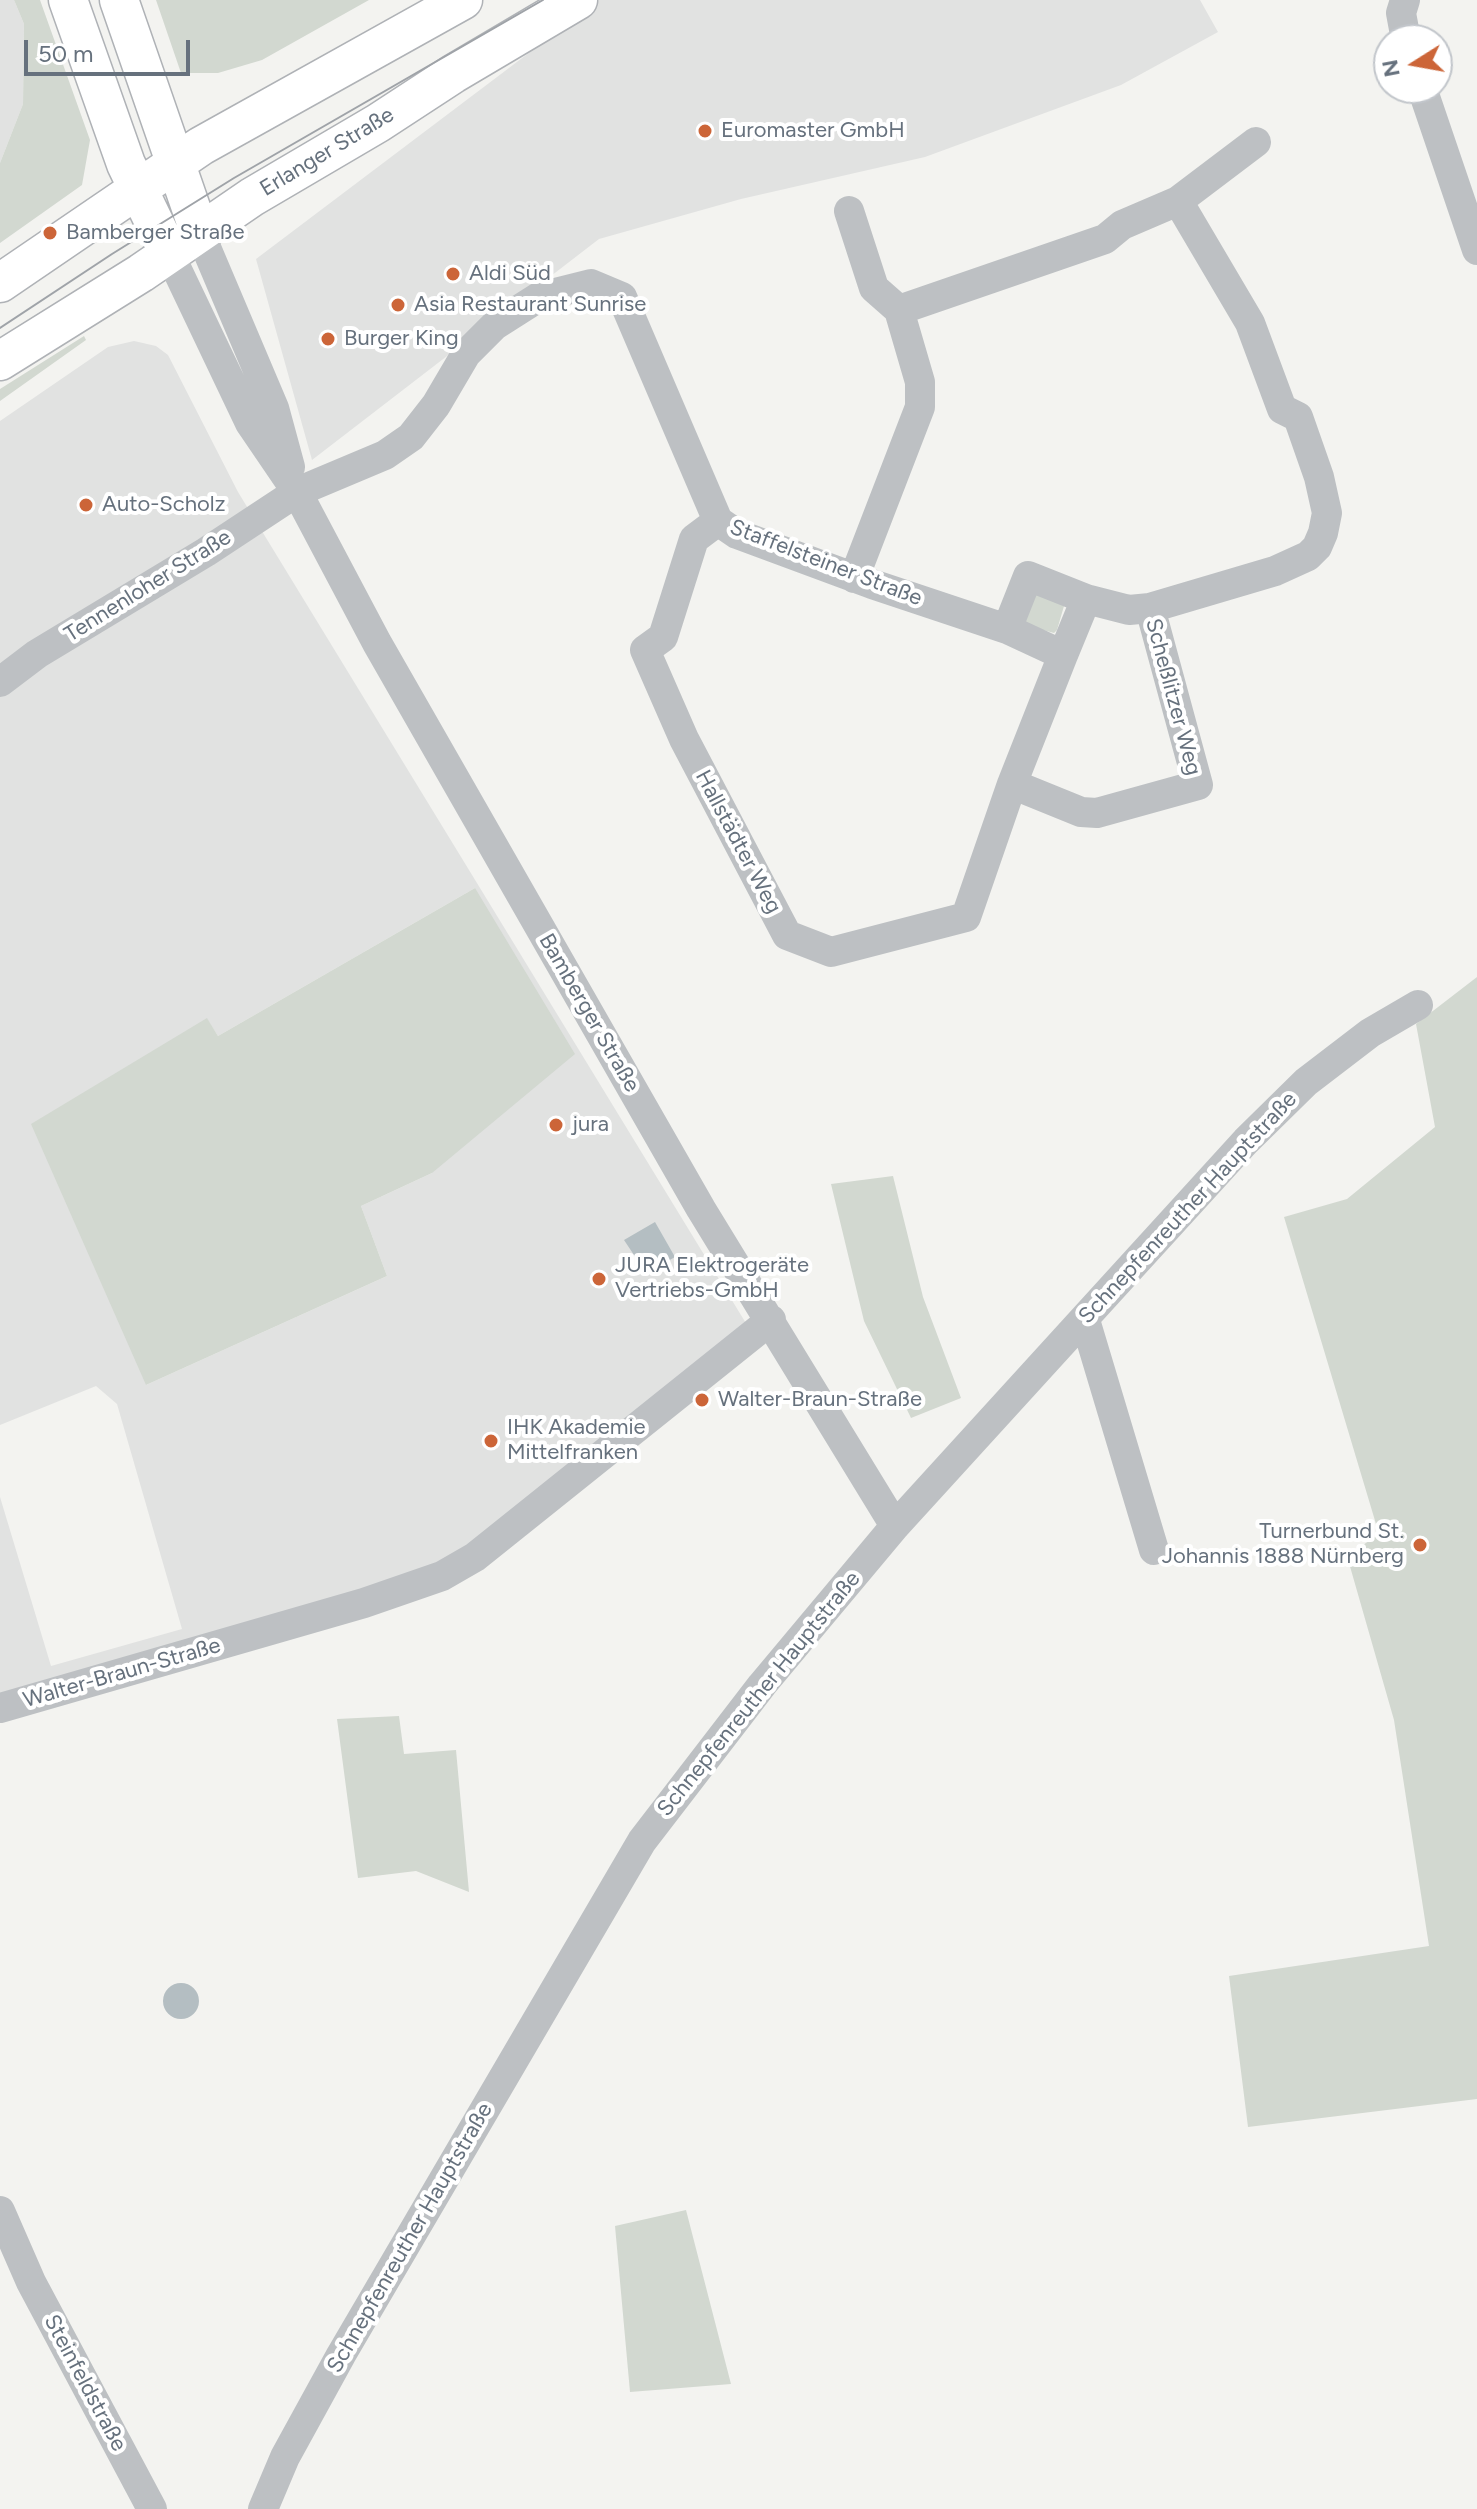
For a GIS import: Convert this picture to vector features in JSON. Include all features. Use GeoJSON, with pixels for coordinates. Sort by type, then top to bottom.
{"type":"FeatureCollection","features":[{"type":"Feature","properties":{"kind":"main road"},"geometry":{"type":"LineString","coordinates":[[68,0],[126,164],[169,253]]}},
{"type":"Feature","properties":{"kind":"main road"},"geometry":{"type":"LineString","coordinates":[[119,0],[199,231]]}},
{"type":"Feature","properties":{"kind":"main road"},"geometry":{"type":"LineString","coordinates":[[0,283],[244,121],[463,0]]}},
{"type":"Feature","properties":{"kind":"main road","name":"Erlanger Straße"},"geometry":{"type":"LineString","coordinates":[[0,361],[199,231],[578,0]]}},
{"type":"Feature","properties":{"kind":"street"},"geometry":{"type":"LineString","coordinates":[[1403,24],[1401,13],[1405,0]]}},
{"type":"Feature","properties":{"kind":"street"},"geometry":{"type":"LineString","coordinates":[[1427,104],[1477,250]]}},
{"type":"Feature","properties":{"kind":"street"},"geometry":{"type":"LineString","coordinates":[[899,310],[1105,239],[1122,225],[1178,201],[1256,142]]}},
{"type":"Feature","properties":{"kind":"street","name":"Scheßlitzer Weg"},"geometry":{"type":"LineString","coordinates":[[1086,599],[1112,608],[1150,608],[1291,565],[1317,547],[1323,533],[1327,513],[1319,477],[1298,417],[1282,409],[1250,323],[1178,201]]}},
{"type":"Feature","properties":{"kind":"street"},"geometry":{"type":"LineString","coordinates":[[849,211],[874,288],[899,310],[920,382],[920,407],[854,578]]}},
{"type":"Feature","properties":{"kind":"street","name":"Bamberger Straße"},"geometry":{"type":"LineString","coordinates":[[199,231],[274,408],[297,492]]}},
{"type":"Feature","properties":{"kind":"street","name":"Bamberger Straße"},"geometry":{"type":"LineString","coordinates":[[169,253],[250,423],[297,492],[377,643],[701,1209],[895,1526]]}},
{"type":"Feature","properties":{"kind":"street","name":"Staffelsteiner Straße"},"geometry":{"type":"LineString","coordinates":[[297,492],[385,455],[411,437],[436,405],[466,354],[495,325],[539,297],[591,284],[622,297],[718,521],[737,534],[854,578],[1007,629],[1061,660]]}},
{"type":"Feature","properties":{"kind":"street","name":"Tennenloher Straße"},"geometry":{"type":"LineString","coordinates":[[0,682],[37,654],[206,552],[297,492]]}},
{"type":"Feature","properties":{"kind":"street","name":"Hallstädter Weg"},"geometry":{"type":"LineString","coordinates":[[718,521],[694,539],[663,637],[645,650],[684,739],[787,935],[831,952],[966,917],[1012,784],[1061,660]]}},
{"type":"Feature","properties":{"kind":"street"},"geometry":{"type":"LineString","coordinates":[[1007,629],[1028,576],[1086,599],[1061,660]]}},
{"type":"Feature","properties":{"kind":"street","name":"Scheßlitzer Weg"},"geometry":{"type":"LineString","coordinates":[[1012,784],[1081,812],[1097,813],[1198,785],[1150,608]]}},
{"type":"Feature","properties":{"kind":"street","name":"Schnepfenreuther Hauptstraße"},"geometry":{"type":"LineString","coordinates":[[263,2509],[285,2457],[341,2355],[642,1841],[762,1685],[895,1526],[1246,1141],[1306,1082],[1370,1033],[1418,1005]]}},
{"type":"Feature","properties":{"kind":"street","name":"Walter-Braun-Straße"},"geometry":{"type":"LineString","coordinates":[[0,1708],[364,1603],[442,1576],[475,1557],[771,1320]]}},
{"type":"Feature","properties":{"kind":"street"},"geometry":{"type":"LineString","coordinates":[[1085,1320],[1154,1550]]}},
{"type":"Feature","properties":{"kind":"street","name":"Steinfeldstraße"},"geometry":{"type":"LineString","coordinates":[[0,2211],[10,2261],[79,2376],[152,2509]]}},
{"type":"Feature","properties":{"kind":"shaded area"},"geometry":{"type":"Polygon","coordinates":[[[0,0],[14,0],[24,24],[23,104],[0,163],[0,0]]]}},
{"type":"Feature","properties":{"kind":"shaded area"},"geometry":{"type":"Polygon","coordinates":[[[14,0],[40,0],[90,140],[82,185],[0,243],[0,163],[23,104],[24,24],[14,0]]]}},
{"type":"Feature","properties":{"kind":"shaded area"},"geometry":{"type":"Polygon","coordinates":[[[156,0],[369,0],[262,60],[218,73],[181,73],[156,0]]]}},
{"type":"Feature","properties":{"kind":"shaded area"},"geometry":{"type":"Polygon","coordinates":[[[599,0],[1200,0],[1218,32],[1121,85],[925,157],[741,199],[599,239],[312,460],[256,259],[599,0]]]}},
{"type":"Feature","properties":{"kind":"shaded area"},"geometry":{"type":"Polygon","coordinates":[[[84,336],[86,340],[0,401],[0,389],[84,336]]]}},
{"type":"Feature","properties":{"kind":"shaded area"},"geometry":{"type":"Polygon","coordinates":[[[134,341],[156,346],[168,355],[238,492],[755,1338],[490,1559],[0,1704],[0,1497],[51,1666],[182,1629],[117,1404],[96,1386],[0,1425],[0,421],[108,347],[134,341]],[[475,888],[218,1036],[207,1019],[146,1385],[387,1276],[361,1206],[432,1173],[475,888]]]}},
{"type":"Feature","properties":{"kind":"shaded area"},"geometry":{"type":"Polygon","coordinates":[[[1034,593],[1064,606],[1054,633],[1025,625],[1027,598],[1034,593]]]}},
{"type":"Feature","properties":{"kind":"shaded area"},"geometry":{"type":"Polygon","coordinates":[[[475,888],[575,1054],[432,1173],[361,1206],[387,1276],[146,1385],[31,1124],[207,1018],[218,1036],[475,888]]]}},
{"type":"Feature","properties":{"kind":"shaded area","name":"Turnerbund St. Johannis 1888 Nürnberg"},"geometry":{"type":"Polygon","coordinates":[[[1477,977],[1477,2099],[1248,2127],[1229,1976],[1429,1946],[1394,1720],[1347,1556],[1379,1534],[1284,1217],[1347,1199],[1435,1127],[1416,1024],[1477,977]]]}},
{"type":"Feature","properties":{"kind":"shaded area"},"geometry":{"type":"Polygon","coordinates":[[[893,1176],[923,1297],[961,1398],[911,1418],[864,1321],[831,1184],[893,1176]]]}},
{"type":"Feature","properties":{"kind":"shaded area"},"geometry":{"type":"Polygon","coordinates":[[[655,1222],[675,1257],[643,1275],[624,1240],[655,1222]]]}},
{"type":"Feature","properties":{"kind":"shaded area"},"geometry":{"type":"Polygon","coordinates":[[[399,1716],[404,1754],[456,1750],[469,1892],[416,1871],[358,1878],[337,1719],[399,1716]]]}},
{"type":"Feature","properties":{"kind":"shaded area"},"geometry":{"type":"Polygon","coordinates":[[[181,1983],[194,1988],[199,2001],[194,2014],[181,2019],[168,2014],[163,2001],[168,1988],[181,1983]]]}},
{"type":"Feature","properties":{"kind":"shaded area"},"geometry":{"type":"Polygon","coordinates":[[[686,2210],[731,2384],[630,2392],[615,2226],[686,2210]]]}},
{"type":"Feature","properties":{"kind":"tram line"},"geometry":{"type":"LineString","coordinates":[[0,328],[234,178],[543,0]]}},
{"type":"Feature","properties":{"kind":"place","name":"Euromaster GmbH"},"geometry":{"type":"Point","coordinates":[705,131]}},
{"type":"Feature","properties":{"kind":"place","name":"Bamberger Straße"},"geometry":{"type":"Point","coordinates":[50,233]}},
{"type":"Feature","properties":{"kind":"place","name":"Aldi Süd"},"geometry":{"type":"Point","coordinates":[453,274]}},
{"type":"Feature","properties":{"kind":"place","name":"Asia Restaurant Sunrise"},"geometry":{"type":"Point","coordinates":[398,305]}},
{"type":"Feature","properties":{"kind":"place","name":"Burger King"},"geometry":{"type":"Point","coordinates":[328,339]}},
{"type":"Feature","properties":{"kind":"place","name":"Auto-Scholz"},"geometry":{"type":"Point","coordinates":[86,505]}},
{"type":"Feature","properties":{"kind":"place","name":"jura"},"geometry":{"type":"Point","coordinates":[556,1125]}},
{"type":"Feature","properties":{"kind":"place","name":"JURA Elektrogeräte Vertriebs-GmbH"},"geometry":{"type":"Point","coordinates":[599,1279]}},
{"type":"Feature","properties":{"kind":"place","name":"Walter-Braun-Straße"},"geometry":{"type":"Point","coordinates":[702,1400]}},
{"type":"Feature","properties":{"kind":"place","name":"IHK Akademie Mittelfranken"},"geometry":{"type":"Point","coordinates":[491,1441]}},
{"type":"Feature","properties":{"kind":"place","name":"Turnerbund St. Johannis 1888 Nürnberg"},"geometry":{"type":"Point","coordinates":[1420,1545]}}]}
